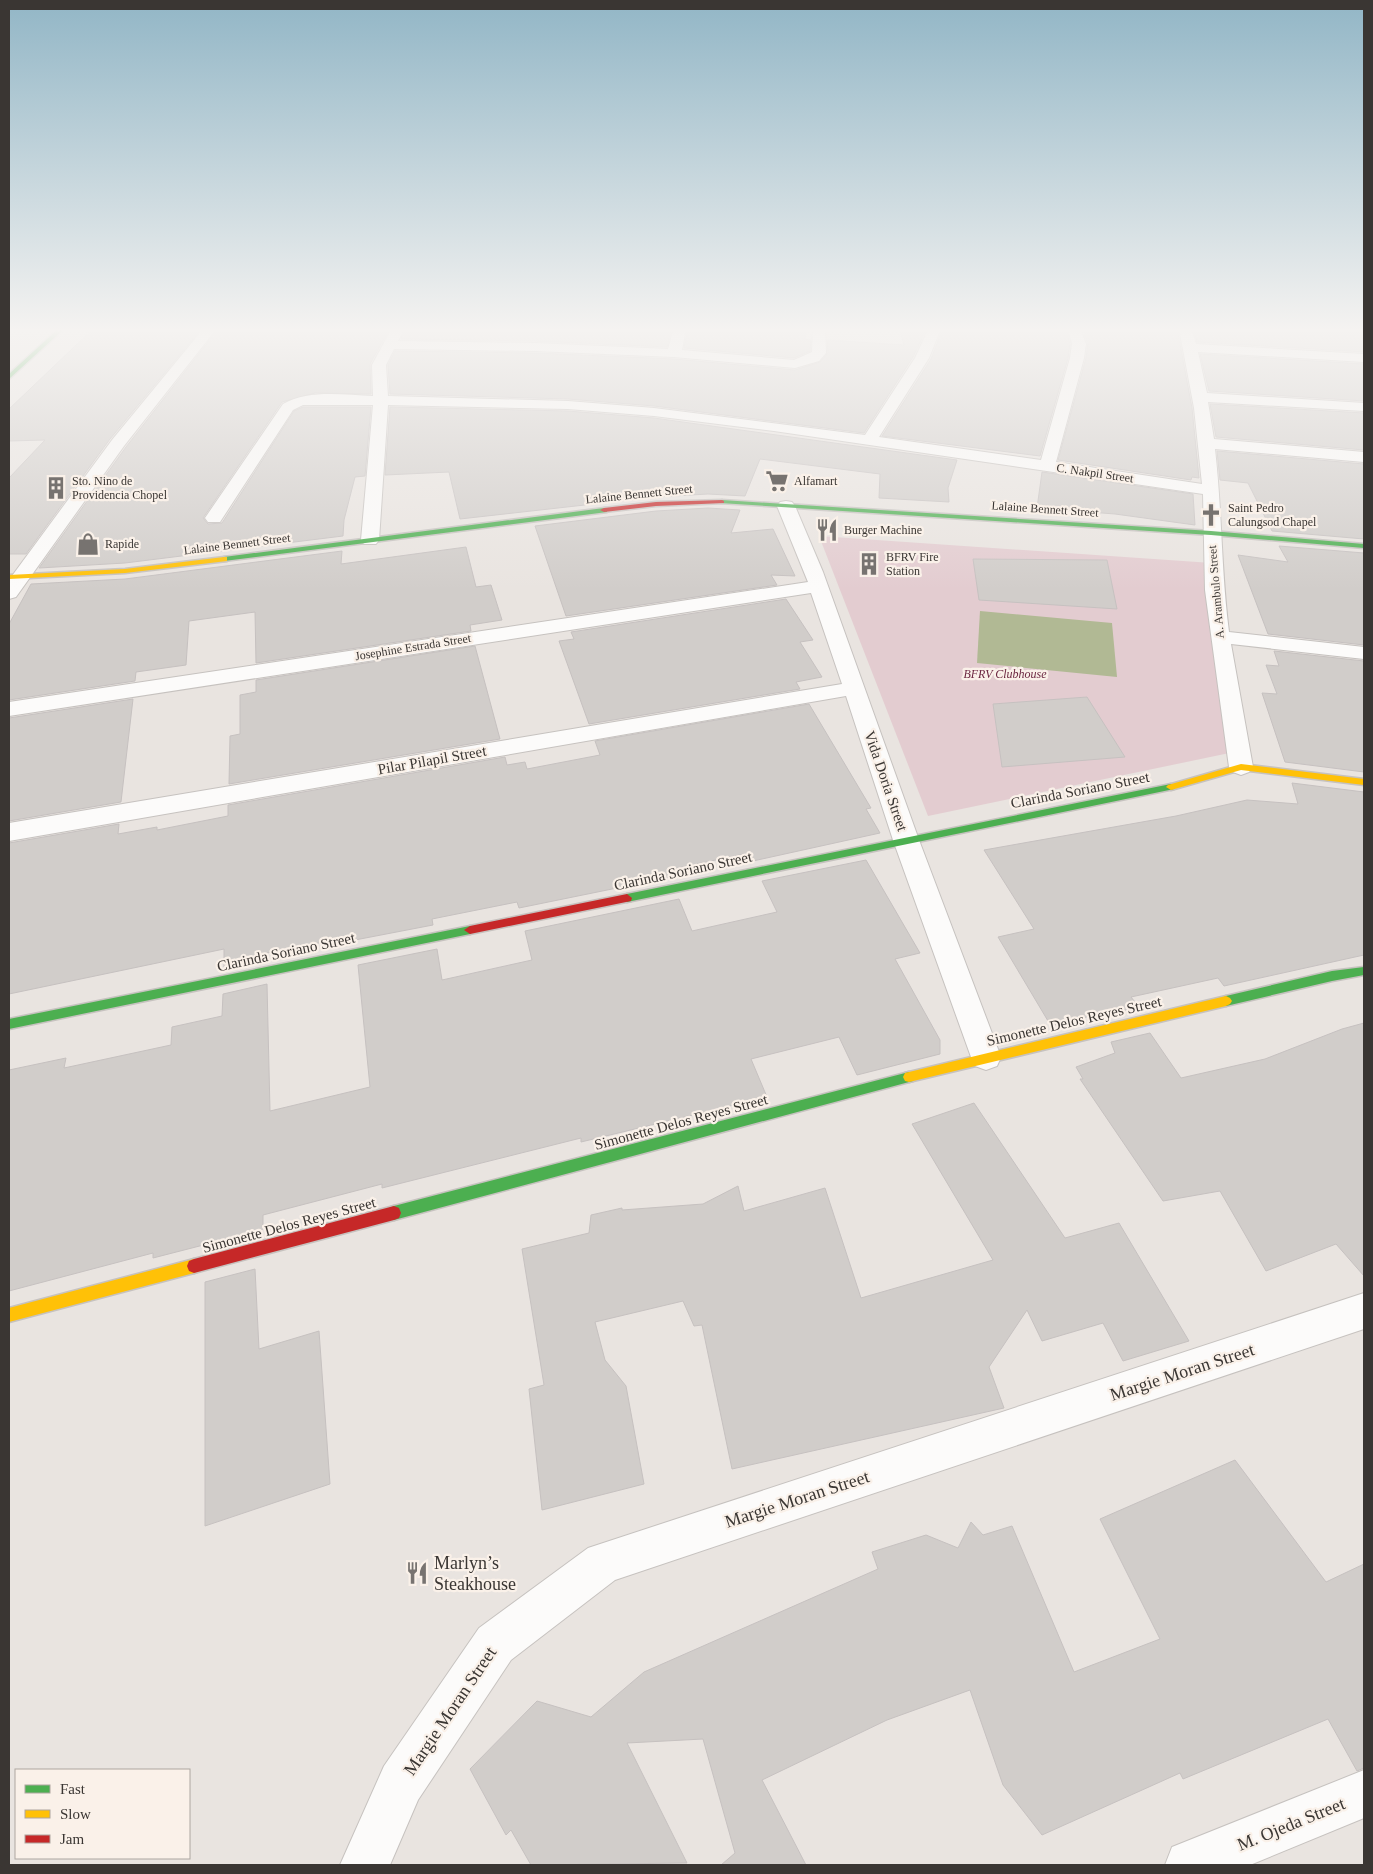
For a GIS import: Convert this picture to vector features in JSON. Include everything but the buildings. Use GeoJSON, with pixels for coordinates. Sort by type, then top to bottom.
{"type":"FeatureCollection","features":[{"type":"Feature","properties":{"kind":"street"},"geometry":{"type":"LineString","coordinates":[[9,593],[13,578],[140,415]]}},
{"type":"Feature","properties":{"kind":"street","name":"C. Nakpil Street"},"geometry":{"type":"LineString","coordinates":[[214,518],[284,415]]}},
{"type":"Feature","properties":{"kind":"street"},"geometry":{"type":"LineString","coordinates":[[370,540],[380,415]]}},
{"type":"Feature","properties":{"kind":"street","name":"C. Nakpil Street"},"geometry":{"type":"LineString","coordinates":[[684,415],[774,426],[1212,490]]}},
{"type":"Feature","properties":{"kind":"street"},"geometry":{"type":"LineString","coordinates":[[869,440],[885,415]]}},
{"type":"Feature","properties":{"kind":"street"},"geometry":{"type":"LineString","coordinates":[[1046,466],[1061,415]]}},
{"type":"Feature","properties":{"kind":"street","name":"A. Arambulo Street"},"geometry":{"type":"LineString","coordinates":[[1202,415],[1212,490],[1212,533],[1220,637],[1241,767]]}},
{"type":"Feature","properties":{"kind":"street"},"geometry":{"type":"LineString","coordinates":[[1206,443],[1364,457]]}},
{"type":"Feature","properties":{"kind":"street","name":"Lalaine Bennett Street"},"geometry":{"type":"LineString","coordinates":[[13,578],[125,571],[656,504],[708,501],[1212,533],[1364,546]]}},
{"type":"Feature","properties":{"kind":"street","name":"Vida Doria Street"},"geometry":{"type":"LineString","coordinates":[[786,506],[818,586],[855,688],[906,840],[986,1057]]}},
{"type":"Feature","properties":{"kind":"street","name":"Josephine Estrada Street"},"geometry":{"type":"LineString","coordinates":[[9,709],[818,586]]}},
{"type":"Feature","properties":{"kind":"street"},"geometry":{"type":"LineString","coordinates":[[1220,637],[1364,653]]}},
{"type":"Feature","properties":{"kind":"street","name":"Pilar Pilapil Street"},"geometry":{"type":"LineString","coordinates":[[9,832],[855,688]]}},
{"type":"Feature","properties":{"kind":"street","name":"Clarinda Soriano Street"},"geometry":{"type":"LineString","coordinates":[[9,1024],[1174,786],[1241,767],[1364,782]]}},
{"type":"Feature","properties":{"kind":"street","name":"Simonette Delos Reyes Street"},"geometry":{"type":"LineString","coordinates":[[9,1315],[986,1057],[1332,976],[1364,971]]}},
{"type":"Feature","properties":{"kind":"street","name":"Margie Moran Street"},"geometry":{"type":"LineString","coordinates":[[365,1865],[401,1783],[495,1644],[603,1563],[1364,1311]]}},
{"type":"Feature","properties":{"kind":"street","name":"M. Ojeda Street"},"geometry":{"type":"LineString","coordinates":[[1190,1865],[1364,1794]]}},
{"type":"Feature","properties":{"kind":"green space","name":"BFRV Clubhouse"},"geometry":{"type":"Polygon","coordinates":[[[819,536],[1212,563],[1239,751],[928,816],[819,536]]]}},
{"type":"Feature","properties":{"kind":"shaded area"},"geometry":{"type":"Polygon","coordinates":[[[980,611],[1112,623],[1117,677],[977,663],[980,611]]]}},
{"type":"Feature","properties":{"kind":"traffic: fast"},"geometry":{"type":"LineString","coordinates":[[722,502],[1211,533],[1364,546]]}},
{"type":"Feature","properties":{"kind":"traffic: fast"},"geometry":{"type":"LineString","coordinates":[[224,559],[604,510]]}},
{"type":"Feature","properties":{"kind":"traffic: fast"},"geometry":{"type":"LineString","coordinates":[[627,898],[1171,787]]}},
{"type":"Feature","properties":{"kind":"traffic: fast"},"geometry":{"type":"LineString","coordinates":[[9,1024],[470,930]]}},
{"type":"Feature","properties":{"kind":"traffic: fast"},"geometry":{"type":"LineString","coordinates":[[1226,1001],[1332,976],[1364,971]]}},
{"type":"Feature","properties":{"kind":"traffic: fast"},"geometry":{"type":"LineString","coordinates":[[394,1213],[909,1077]]}},
{"type":"Feature","properties":{"kind":"traffic: slow"},"geometry":{"type":"LineString","coordinates":[[9,577],[125,571],[224,559]]}},
{"type":"Feature","properties":{"kind":"traffic: slow"},"geometry":{"type":"LineString","coordinates":[[1171,787],[1241,767],[1364,782]]}},
{"type":"Feature","properties":{"kind":"traffic: slow"},"geometry":{"type":"LineString","coordinates":[[909,1077],[1226,1001]]}},
{"type":"Feature","properties":{"kind":"traffic: slow"},"geometry":{"type":"LineString","coordinates":[[9,1315],[194,1266]]}},
{"type":"Feature","properties":{"kind":"traffic: jam"},"geometry":{"type":"LineString","coordinates":[[604,510],[656,504],[722,502]]}},
{"type":"Feature","properties":{"kind":"traffic: jam"},"geometry":{"type":"LineString","coordinates":[[470,930],[627,898]]}},
{"type":"Feature","properties":{"kind":"traffic: jam"},"geometry":{"type":"LineString","coordinates":[[194,1266],[394,1213]]}},
{"type":"Feature","properties":{"kind":"place","name":"Alfamart"},"geometry":{"type":"Point","coordinates":[777,481]}},
{"type":"Feature","properties":{"kind":"place","name":"Sto. Nino de Providencia Chopel"},"geometry":{"type":"Point","coordinates":[56,488]}},
{"type":"Feature","properties":{"kind":"place","name":"Saint Pedro Calungsod Chapel"},"geometry":{"type":"Point","coordinates":[1211,515]}},
{"type":"Feature","properties":{"kind":"place","name":"Burger Machine"},"geometry":{"type":"Point","coordinates":[827,530]}},
{"type":"Feature","properties":{"kind":"place","name":"Rapide"},"geometry":{"type":"Point","coordinates":[88,544]}},
{"type":"Feature","properties":{"kind":"place","name":"BFRV Fire Station"},"geometry":{"type":"Point","coordinates":[869,564]}},
{"type":"Feature","properties":{"kind":"place","name":"Marlyn’s Steakhouse"},"geometry":{"type":"Point","coordinates":[417,1573]}}]}
